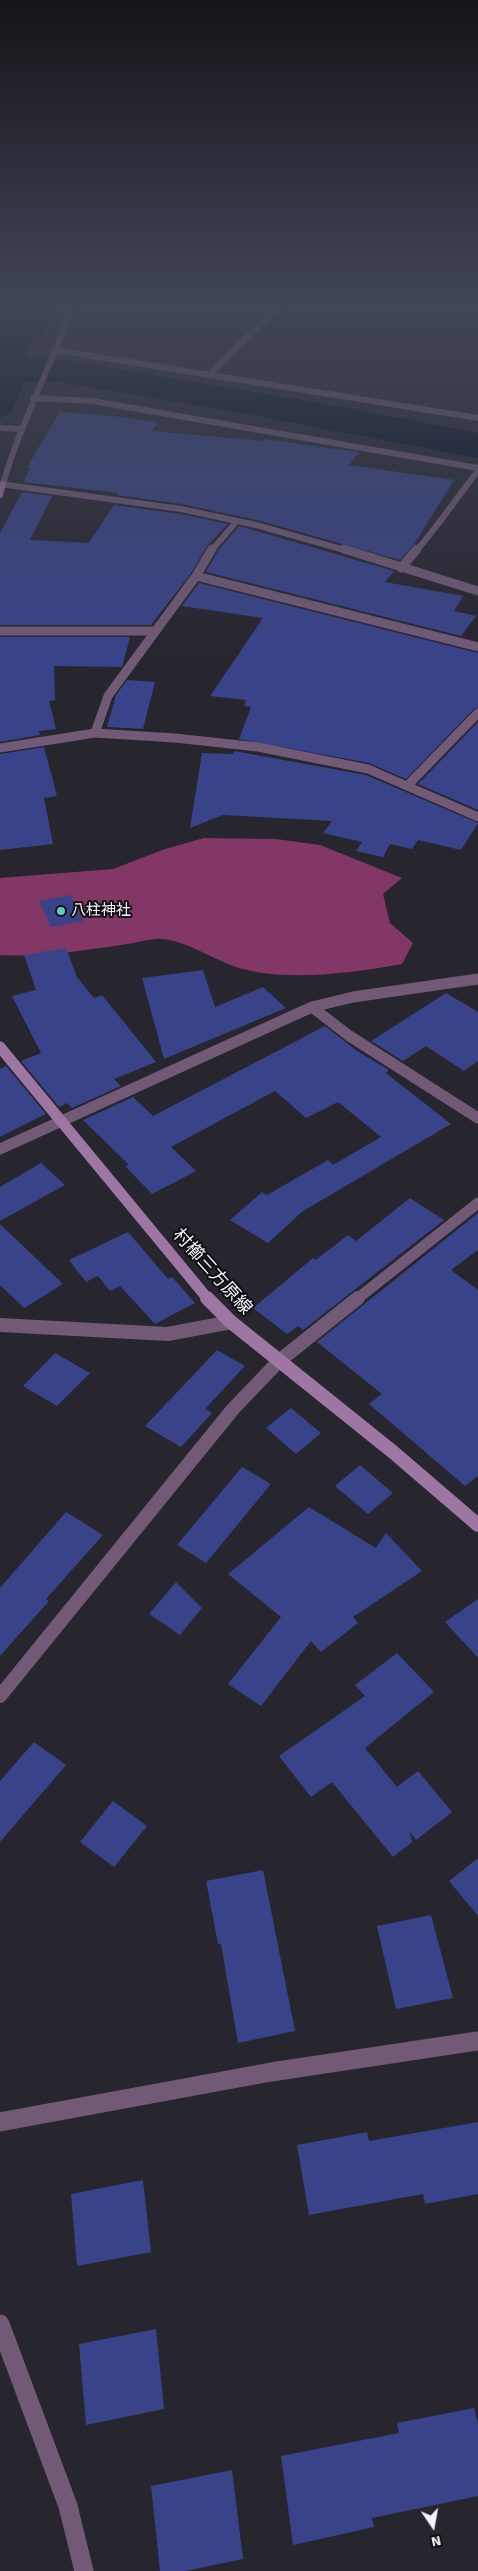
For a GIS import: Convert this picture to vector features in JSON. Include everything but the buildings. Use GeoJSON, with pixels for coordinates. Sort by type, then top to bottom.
{"type":"FeatureCollection","features":[{"type":"Feature","properties":{"kind":"main road"},"geometry":{"type":"LineString","coordinates":[[0,495],[2,484]]}},
{"type":"Feature","properties":{"kind":"main road","name":"村櫛三方原線"},"geometry":{"type":"LineString","coordinates":[[0,1047],[194,1283],[231,1322],[393,1452],[478,1525]]}},
{"type":"Feature","properties":{"kind":"street"},"geometry":{"type":"LineString","coordinates":[[24,421],[2,484],[182,509],[237,521],[294,534],[478,591]]}},
{"type":"Feature","properties":{"kind":"street"},"geometry":{"type":"LineString","coordinates":[[208,421],[478,470],[448,508],[442,521],[401,568]]}},
{"type":"Feature","properties":{"kind":"street"},"geometry":{"type":"LineString","coordinates":[[0,428],[20,429]]}},
{"type":"Feature","properties":{"kind":"street"},"geometry":{"type":"LineString","coordinates":[[95,733],[108,696],[132,666],[154,631],[196,576],[208,554],[237,521]]}},
{"type":"Feature","properties":{"kind":"street"},"geometry":{"type":"LineString","coordinates":[[196,576],[478,647]]}},
{"type":"Feature","properties":{"kind":"street"},"geometry":{"type":"LineString","coordinates":[[0,631],[154,631]]}},
{"type":"Feature","properties":{"kind":"street"},"geometry":{"type":"LineString","coordinates":[[408,785],[478,713]]}},
{"type":"Feature","properties":{"kind":"street"},"geometry":{"type":"LineString","coordinates":[[0,748],[95,733],[175,738],[311,756],[368,769],[408,785],[439,802],[478,817]]}},
{"type":"Feature","properties":{"kind":"street"},"geometry":{"type":"LineString","coordinates":[[0,1149],[312,1006],[478,979]]}},
{"type":"Feature","properties":{"kind":"street"},"geometry":{"type":"LineString","coordinates":[[312,1006],[348,1036],[478,1118]]}},
{"type":"Feature","properties":{"kind":"street"},"geometry":{"type":"LineString","coordinates":[[0,1696],[233,1409],[279,1361],[478,1203]]}},
{"type":"Feature","properties":{"kind":"street"},"geometry":{"type":"LineString","coordinates":[[0,1325],[168,1334],[231,1322]]}},
{"type":"Feature","properties":{"kind":"street"},"geometry":{"type":"LineString","coordinates":[[0,2122],[271,2072],[478,2041]]}},
{"type":"Feature","properties":{"kind":"street"},"geometry":{"type":"LineString","coordinates":[[0,2324],[68,2506],[84,2571]]}},
{"type":"Feature","properties":{"kind":"shaded area"},"geometry":{"type":"Polygon","coordinates":[[[204,838],[276,839],[320,845],[402,878],[383,894],[390,923],[413,943],[402,964],[317,975],[273,974],[233,966],[174,941],[164,939],[60,953],[0,955],[0,878],[113,869],[165,849],[204,838]]]}},
{"type":"Feature","properties":{"kind":"water"},"geometry":{"type":"Polygon","coordinates":[[[284,421],[415,421],[478,433],[478,458],[284,421]]]}},
{"type":"Feature","properties":{"kind":"place","name":"八柱神社"},"geometry":{"type":"Point","coordinates":[61,911]}}]}
